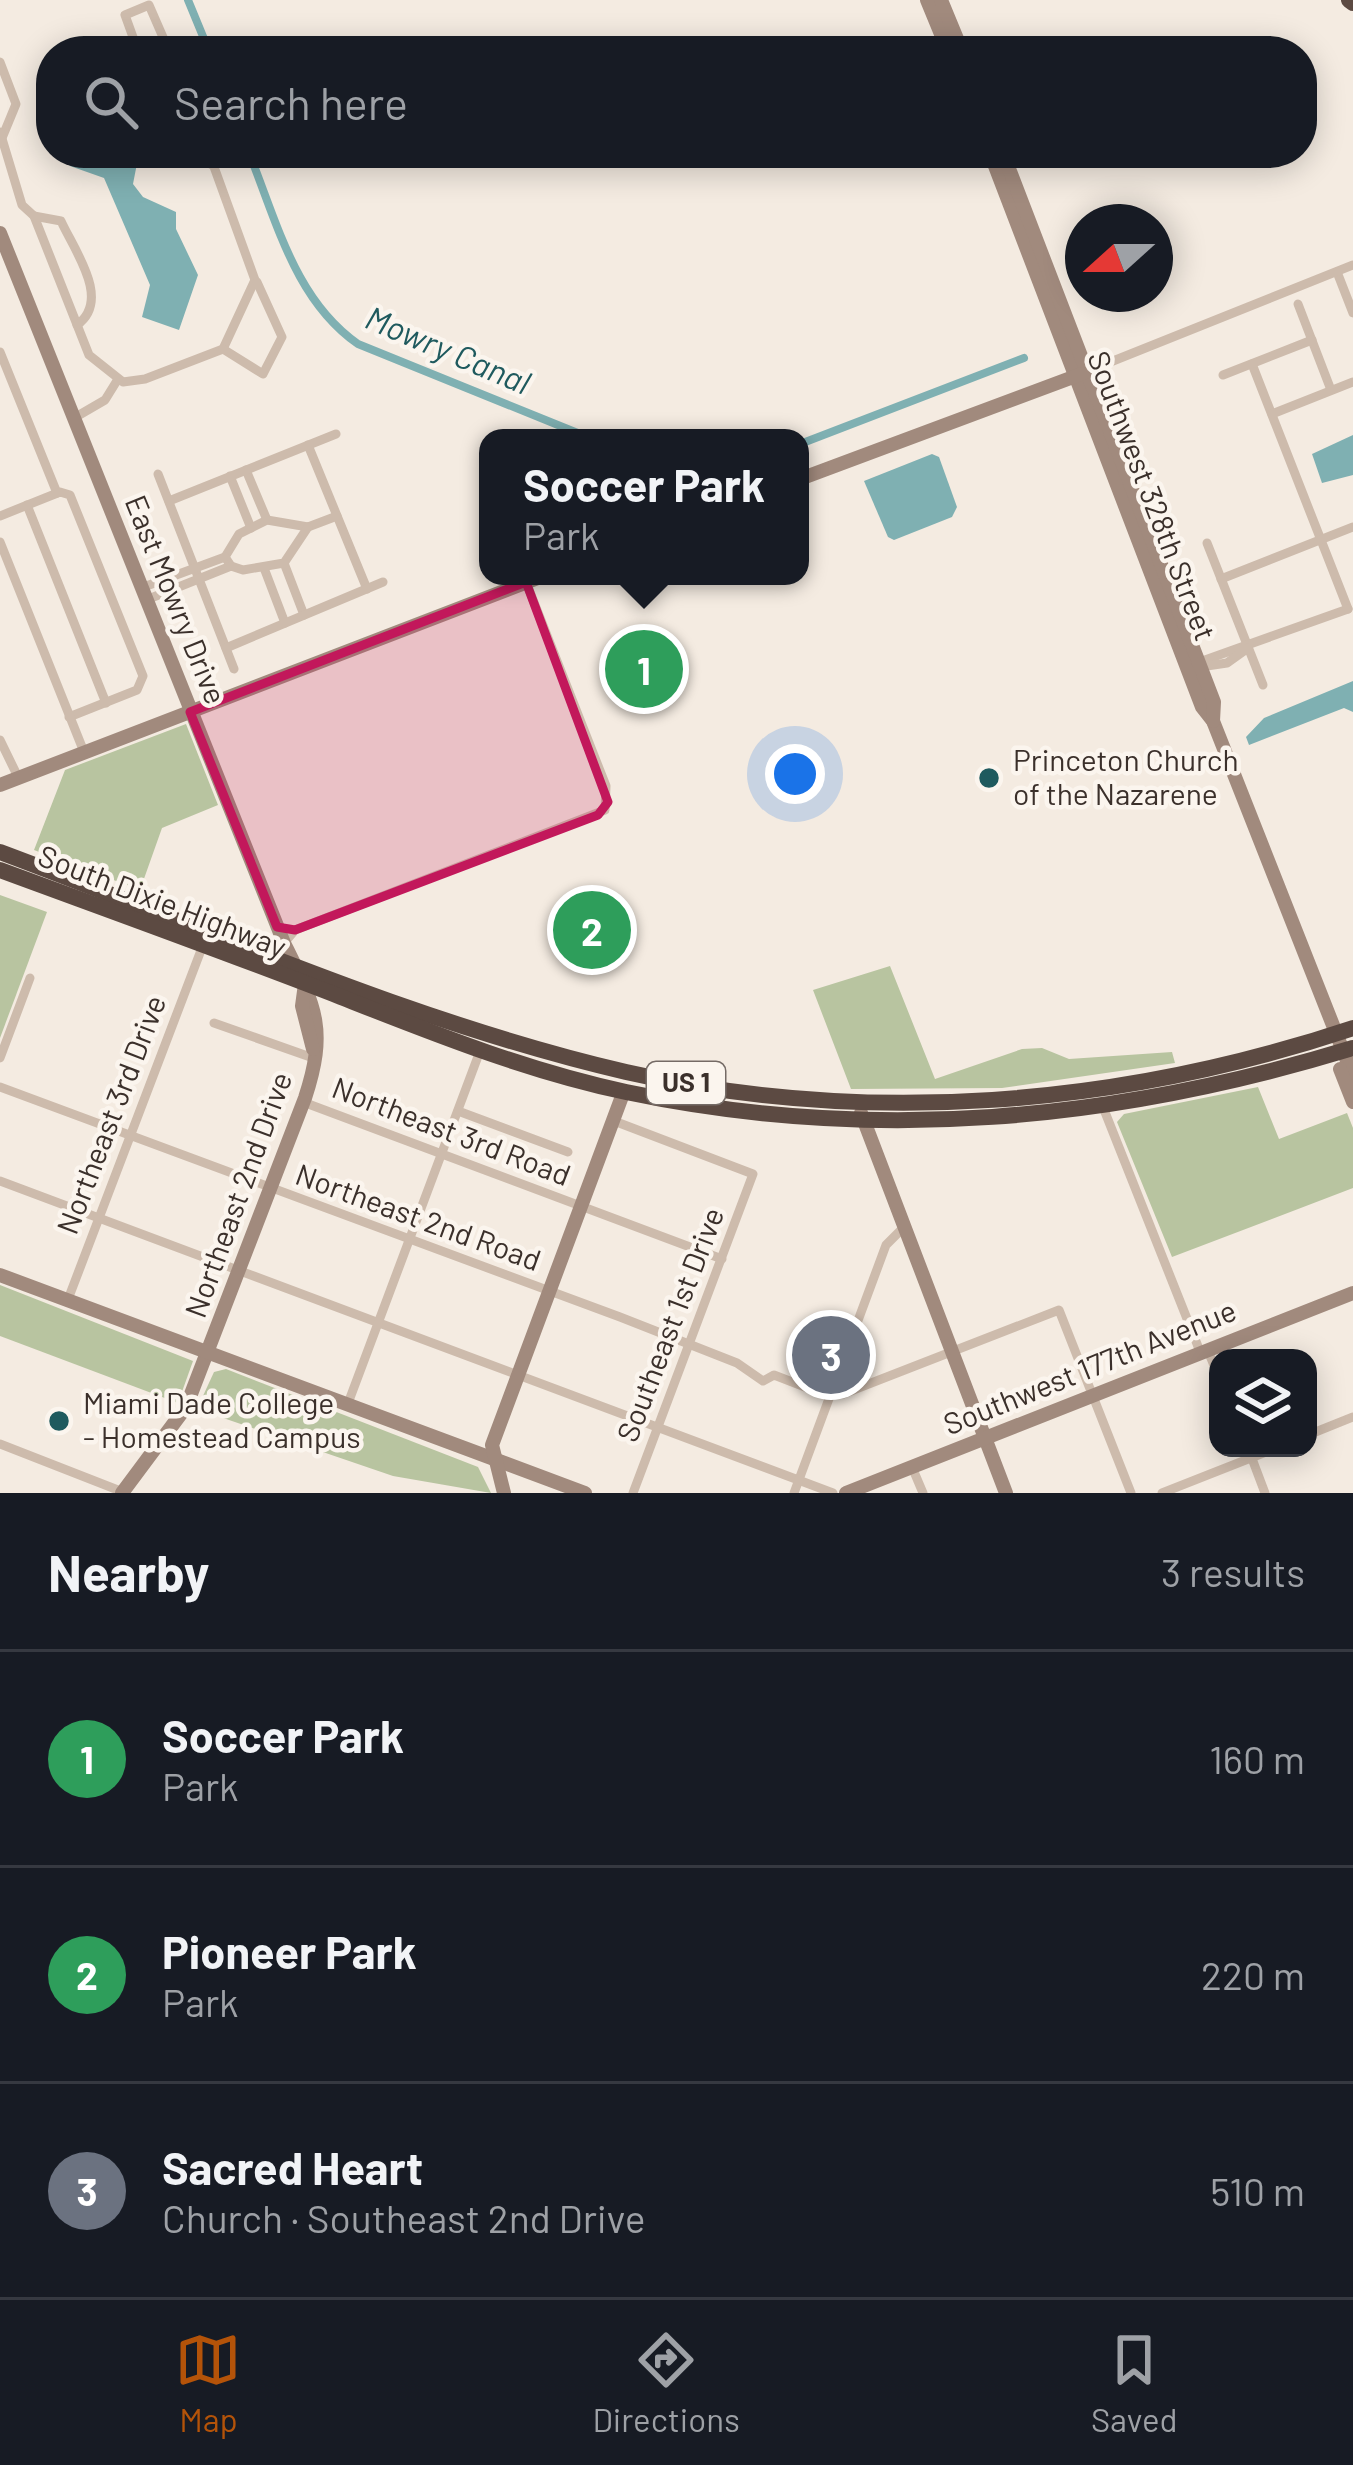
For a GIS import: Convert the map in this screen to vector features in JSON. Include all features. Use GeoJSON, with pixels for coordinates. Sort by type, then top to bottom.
{"type":"FeatureCollection","features":[{"type":"Feature","properties":{"kind":"highway","name":"South Dixie Highway"},"geometry":{"type":"LineString","coordinates":[[0,852],[293,962]]}},
{"type":"Feature","properties":{"kind":"highway","name":"South Dixie Highway"},"geometry":{"type":"LineString","coordinates":[[0,869],[305,984]]}},
{"type":"Feature","properties":{"kind":"highway","name":"US 1"},"geometry":{"type":"LineString","coordinates":[[293,962],[486,1033],[622,1071],[715,1088],[860,1102],[976,1102],[1096,1090],[1341,1047]]}},
{"type":"Feature","properties":{"kind":"highway","name":"US 1"},"geometry":{"type":"LineString","coordinates":[[305,984],[480,1051],[625,1091],[742,1112],[861,1121],[983,1120],[1104,1108],[1222,1086],[1341,1047],[1353,1028]]}},
{"type":"Feature","properties":{"kind":"highway"},"geometry":{"type":"LineString","coordinates":[[531,1066],[549,1060],[611,1076],[622,1071]]}},
{"type":"Feature","properties":{"kind":"highway"},"geometry":{"type":"LineString","coordinates":[[625,1091],[639,1084],[697,1094],[715,1088]]}},
{"type":"Feature","properties":{"kind":"street"},"geometry":{"type":"LineString","coordinates":[[927,0],[942,36]]}},
{"type":"Feature","properties":{"kind":"street"},"geometry":{"type":"LineString","coordinates":[[941,0],[956,36]]}},
{"type":"Feature","properties":{"kind":"street"},"geometry":{"type":"LineString","coordinates":[[133,36],[125,15],[148,5],[162,36]]}},
{"type":"Feature","properties":{"kind":"street"},"geometry":{"type":"LineString","coordinates":[[0,62],[16,104],[1,135],[22,205],[34,216],[94,364],[118,379],[145,379],[223,349],[255,280]]}},
{"type":"Feature","properties":{"kind":"street"},"geometry":{"type":"LineString","coordinates":[[215,168],[255,280],[282,337],[263,374],[223,349]]}},
{"type":"Feature","properties":{"kind":"street","name":"Southwest 328th Street"},"geometry":{"type":"LineString","coordinates":[[996,168],[1214,702],[1214,721]]}},
{"type":"Feature","properties":{"kind":"street","name":"Southwest 328th Street"},"geometry":{"type":"LineString","coordinates":[[1008,168],[1202,707],[1214,721],[1341,1047]]}},
{"type":"Feature","properties":{"kind":"street"},"geometry":{"type":"LineString","coordinates":[[34,216],[61,221],[92,289],[90,309],[77,325]]}},
{"type":"Feature","properties":{"kind":"street","name":"East Mowry Drive"},"geometry":{"type":"LineString","coordinates":[[0,233],[277,927],[305,984]]}},
{"type":"Feature","properties":{"kind":"street"},"geometry":{"type":"LineString","coordinates":[[809,475],[1083,374],[1353,266]]}},
{"type":"Feature","properties":{"kind":"street"},"geometry":{"type":"LineString","coordinates":[[1336,272],[1353,313]]}},
{"type":"Feature","properties":{"kind":"street"},"geometry":{"type":"LineString","coordinates":[[1298,304],[1331,390]]}},
{"type":"Feature","properties":{"kind":"street"},"geometry":{"type":"LineString","coordinates":[[1223,375],[1312,340]]}},
{"type":"Feature","properties":{"kind":"street"},"geometry":{"type":"LineString","coordinates":[[0,352],[57,493]]}},
{"type":"Feature","properties":{"kind":"street"},"geometry":{"type":"LineString","coordinates":[[1200,668],[1204,660],[1232,655],[1350,608],[1252,364]]}},
{"type":"Feature","properties":{"kind":"street"},"geometry":{"type":"LineString","coordinates":[[74,418],[105,400],[118,379]]}},
{"type":"Feature","properties":{"kind":"street"},"geometry":{"type":"LineString","coordinates":[[1272,414],[1353,382]]}},
{"type":"Feature","properties":{"kind":"street"},"geometry":{"type":"LineString","coordinates":[[169,500],[336,434]]}},
{"type":"Feature","properties":{"kind":"street"},"geometry":{"type":"LineString","coordinates":[[308,445],[367,589]]}},
{"type":"Feature","properties":{"kind":"street"},"geometry":{"type":"LineString","coordinates":[[246,470],[267,520]]}},
{"type":"Feature","properties":{"kind":"street"},"geometry":{"type":"LineString","coordinates":[[158,474],[234,669]]}},
{"type":"Feature","properties":{"kind":"street"},"geometry":{"type":"LineString","coordinates":[[230,476],[250,528]]}},
{"type":"Feature","properties":{"kind":"street"},"geometry":{"type":"LineString","coordinates":[[0,502],[3,515],[57,493],[71,497],[143,679],[137,690],[69,717]]}},
{"type":"Feature","properties":{"kind":"street"},"geometry":{"type":"LineString","coordinates":[[27,505],[106,703]]}},
{"type":"Feature","properties":{"kind":"street"},"geometry":{"type":"LineString","coordinates":[[228,562],[239,534],[267,520],[308,527],[337,516]]}},
{"type":"Feature","properties":{"kind":"street"},"geometry":{"type":"LineString","coordinates":[[143,594],[228,562],[264,568],[284,563],[308,527]]}},
{"type":"Feature","properties":{"kind":"street"},"geometry":{"type":"LineString","coordinates":[[1221,579],[1353,527]]}},
{"type":"Feature","properties":{"kind":"street"},"geometry":{"type":"LineString","coordinates":[[0,542],[84,752]]}},
{"type":"Feature","properties":{"kind":"street"},"geometry":{"type":"LineString","coordinates":[[1207,543],[1263,685]]}},
{"type":"Feature","properties":{"kind":"street"},"geometry":{"type":"LineString","coordinates":[[284,563],[304,615]]}},
{"type":"Feature","properties":{"kind":"street"},"geometry":{"type":"LineString","coordinates":[[264,568],[286,623]]}},
{"type":"Feature","properties":{"kind":"street"},"geometry":{"type":"LineString","coordinates":[[226,647],[383,582]]}},
{"type":"Feature","properties":{"kind":"street"},"geometry":{"type":"LineString","coordinates":[[2,745],[10,780],[518,585]]}},
{"type":"Feature","properties":{"kind":"street"},"geometry":{"type":"LineString","coordinates":[[284,943],[296,930],[598,814],[608,802],[527,585]]}},
{"type":"Feature","properties":{"kind":"street"},"geometry":{"type":"LineString","coordinates":[[277,927],[296,930]]}},
{"type":"Feature","properties":{"kind":"street","name":"Northeast 3rd Drive"},"geometry":{"type":"LineString","coordinates":[[67,1302],[202,945]]}},
{"type":"Feature","properties":{"kind":"street"},"geometry":{"type":"LineString","coordinates":[[0,1058],[30,978]]}},
{"type":"Feature","properties":{"kind":"street","name":"Northeast 2nd Drive"},"geometry":{"type":"LineString","coordinates":[[123,1492],[179,1420],[303,1102],[312,1056],[302,1006],[305,984]]}},
{"type":"Feature","properties":{"kind":"street"},"geometry":{"type":"LineString","coordinates":[[214,1023],[312,1056]]}},
{"type":"Feature","properties":{"kind":"street"},"geometry":{"type":"LineString","coordinates":[[1341,1047],[1353,1076]]}},
{"type":"Feature","properties":{"kind":"street"},"geometry":{"type":"LineString","coordinates":[[1341,1047],[1353,1102]]}},
{"type":"Feature","properties":{"kind":"street"},"geometry":{"type":"LineString","coordinates":[[347,1406],[480,1051]]}},
{"type":"Feature","properties":{"kind":"street","name":"Northeast 2nd Road"},"geometry":{"type":"LineString","coordinates":[[0,1087],[737,1363],[763,1381],[774,1375],[829,1395]]}},
{"type":"Feature","properties":{"kind":"street"},"geometry":{"type":"LineString","coordinates":[[1096,1090],[1209,1360]]}},
{"type":"Feature","properties":{"kind":"street"},"geometry":{"type":"LineString","coordinates":[[504,1493],[492,1445],[625,1091]]}},
{"type":"Feature","properties":{"kind":"street","name":"Northeast 3rd Road"},"geometry":{"type":"LineString","coordinates":[[303,1102],[722,1259]]}},
{"type":"Feature","properties":{"kind":"street"},"geometry":{"type":"LineString","coordinates":[[860,1102],[861,1121],[985,1438],[1000,1491]]}},
{"type":"Feature","properties":{"kind":"street"},"geometry":{"type":"LineString","coordinates":[[458,1112],[568,1152]]}},
{"type":"Feature","properties":{"kind":"street","name":"Southeast 1st Drive"},"geometry":{"type":"LineString","coordinates":[[614,1121],[752,1174],[633,1493]]}},
{"type":"Feature","properties":{"kind":"street"},"geometry":{"type":"LineString","coordinates":[[0,1181],[833,1493]]}},
{"type":"Feature","properties":{"kind":"street"},"geometry":{"type":"LineString","coordinates":[[794,1493],[886,1245],[903,1228]]}},
{"type":"Feature","properties":{"kind":"street"},"geometry":{"type":"LineString","coordinates":[[0,1275],[585,1493]]}},
{"type":"Feature","properties":{"kind":"street","name":"Southwest 177th Avenue"},"geometry":{"type":"LineString","coordinates":[[846,1493],[1353,1293]]}},
{"type":"Feature","properties":{"kind":"street"},"geometry":{"type":"LineString","coordinates":[[829,1395],[843,1394],[1059,1310],[1131,1493]]}},
{"type":"Feature","properties":{"kind":"street"},"geometry":{"type":"LineString","coordinates":[[1317,1431],[1353,1417]]}},
{"type":"Feature","properties":{"kind":"street"},"geometry":{"type":"LineString","coordinates":[[0,1444],[123,1492]]}},
{"type":"Feature","properties":{"kind":"street"},"geometry":{"type":"LineString","coordinates":[[1162,1493],[1241,1457]]}},
{"type":"Feature","properties":{"kind":"street"},"geometry":{"type":"LineString","coordinates":[[1252,1457],[1265,1493]]}},
{"type":"Feature","properties":{"kind":"street"},"geometry":{"type":"LineString","coordinates":[[912,1467],[923,1493]]}},
{"type":"Feature","properties":{"kind":"highlighted area"},"geometry":{"type":"Polygon","coordinates":[[[526,582],[608,802],[598,815],[295,930],[277,927],[190,712],[526,582]]]}},
{"type":"Feature","properties":{"kind":"green space"},"geometry":{"type":"Polygon","coordinates":[[[186,724],[218,805],[162,828],[140,890],[34,850],[65,770],[186,724]]]}},
{"type":"Feature","properties":{"kind":"green space"},"geometry":{"type":"Polygon","coordinates":[[[0,895],[47,912],[0,1038],[0,895]]]}},
{"type":"Feature","properties":{"kind":"green space"},"geometry":{"type":"Polygon","coordinates":[[[890,966],[935,1079],[1022,1049],[1042,1048],[1069,1059],[1172,1052],[1175,1063],[1002,1088],[851,1089],[813,990],[890,966]]]}},
{"type":"Feature","properties":{"kind":"green space"},"geometry":{"type":"Polygon","coordinates":[[[1258,1087],[1279,1139],[1347,1113],[1353,1128],[1353,1188],[1172,1257],[1117,1122],[1124,1114],[1258,1087]]]}},
{"type":"Feature","properties":{"kind":"green space"},"geometry":{"type":"Polygon","coordinates":[[[0,1285],[193,1361],[178,1403],[0,1336],[0,1285]]]}},
{"type":"Feature","properties":{"kind":"green space"},"geometry":{"type":"Polygon","coordinates":[[[226,1369],[478,1467],[491,1493],[393,1476],[197,1409],[214,1372],[226,1369]]]}},
{"type":"Feature","properties":{"kind":"water"},"geometry":{"type":"Polygon","coordinates":[[[76,168],[136,168],[133,184],[143,197],[176,212],[176,229],[198,275],[179,330],[142,317],[150,285],[104,178],[76,168]]]}},
{"type":"Feature","properties":{"kind":"water"},"geometry":{"type":"Polygon","coordinates":[[[1353,435],[1353,475],[1322,483],[1312,454],[1353,435]]]}},
{"type":"Feature","properties":{"kind":"water"},"geometry":{"type":"Polygon","coordinates":[[[932,454],[939,457],[957,507],[952,517],[894,540],[888,537],[864,481],[932,454]]]}},
{"type":"Feature","properties":{"kind":"water"},"geometry":{"type":"Polygon","coordinates":[[[1353,681],[1353,712],[1344,708],[1249,745],[1246,737],[1264,718],[1353,681]]]}},
{"type":"Feature","properties":{"kind":"waterway","name":"Mowry Canal"},"geometry":{"type":"LineString","coordinates":[[188,0],[203,36]]}},
{"type":"Feature","properties":{"kind":"waterway","name":"Mowry Canal"},"geometry":{"type":"LineString","coordinates":[[255,168],[290,258],[336,326],[358,344],[568,429]]}},
{"type":"Feature","properties":{"kind":"waterway","name":"Mowry Canal"},"geometry":{"type":"LineString","coordinates":[[809,441],[1024,358]]}},
{"type":"Feature","properties":{"kind":"place","name":"Soccer Park"},"geometry":{"type":"Point","coordinates":[644,669]}},
{"type":"Feature","properties":{"kind":"place","name":"Princeton Church of the Nazarene"},"geometry":{"type":"Point","coordinates":[989,778]}},
{"type":"Feature","properties":{"kind":"place","name":"Pioneer Park"},"geometry":{"type":"Point","coordinates":[592,930]}},
{"type":"Feature","properties":{"kind":"place","name":"Sacred Heart"},"geometry":{"type":"Point","coordinates":[831,1355]}},
{"type":"Feature","properties":{"kind":"place","name":"Miami Dade College - Homestead Campus"},"geometry":{"type":"Point","coordinates":[59,1421]}}]}
